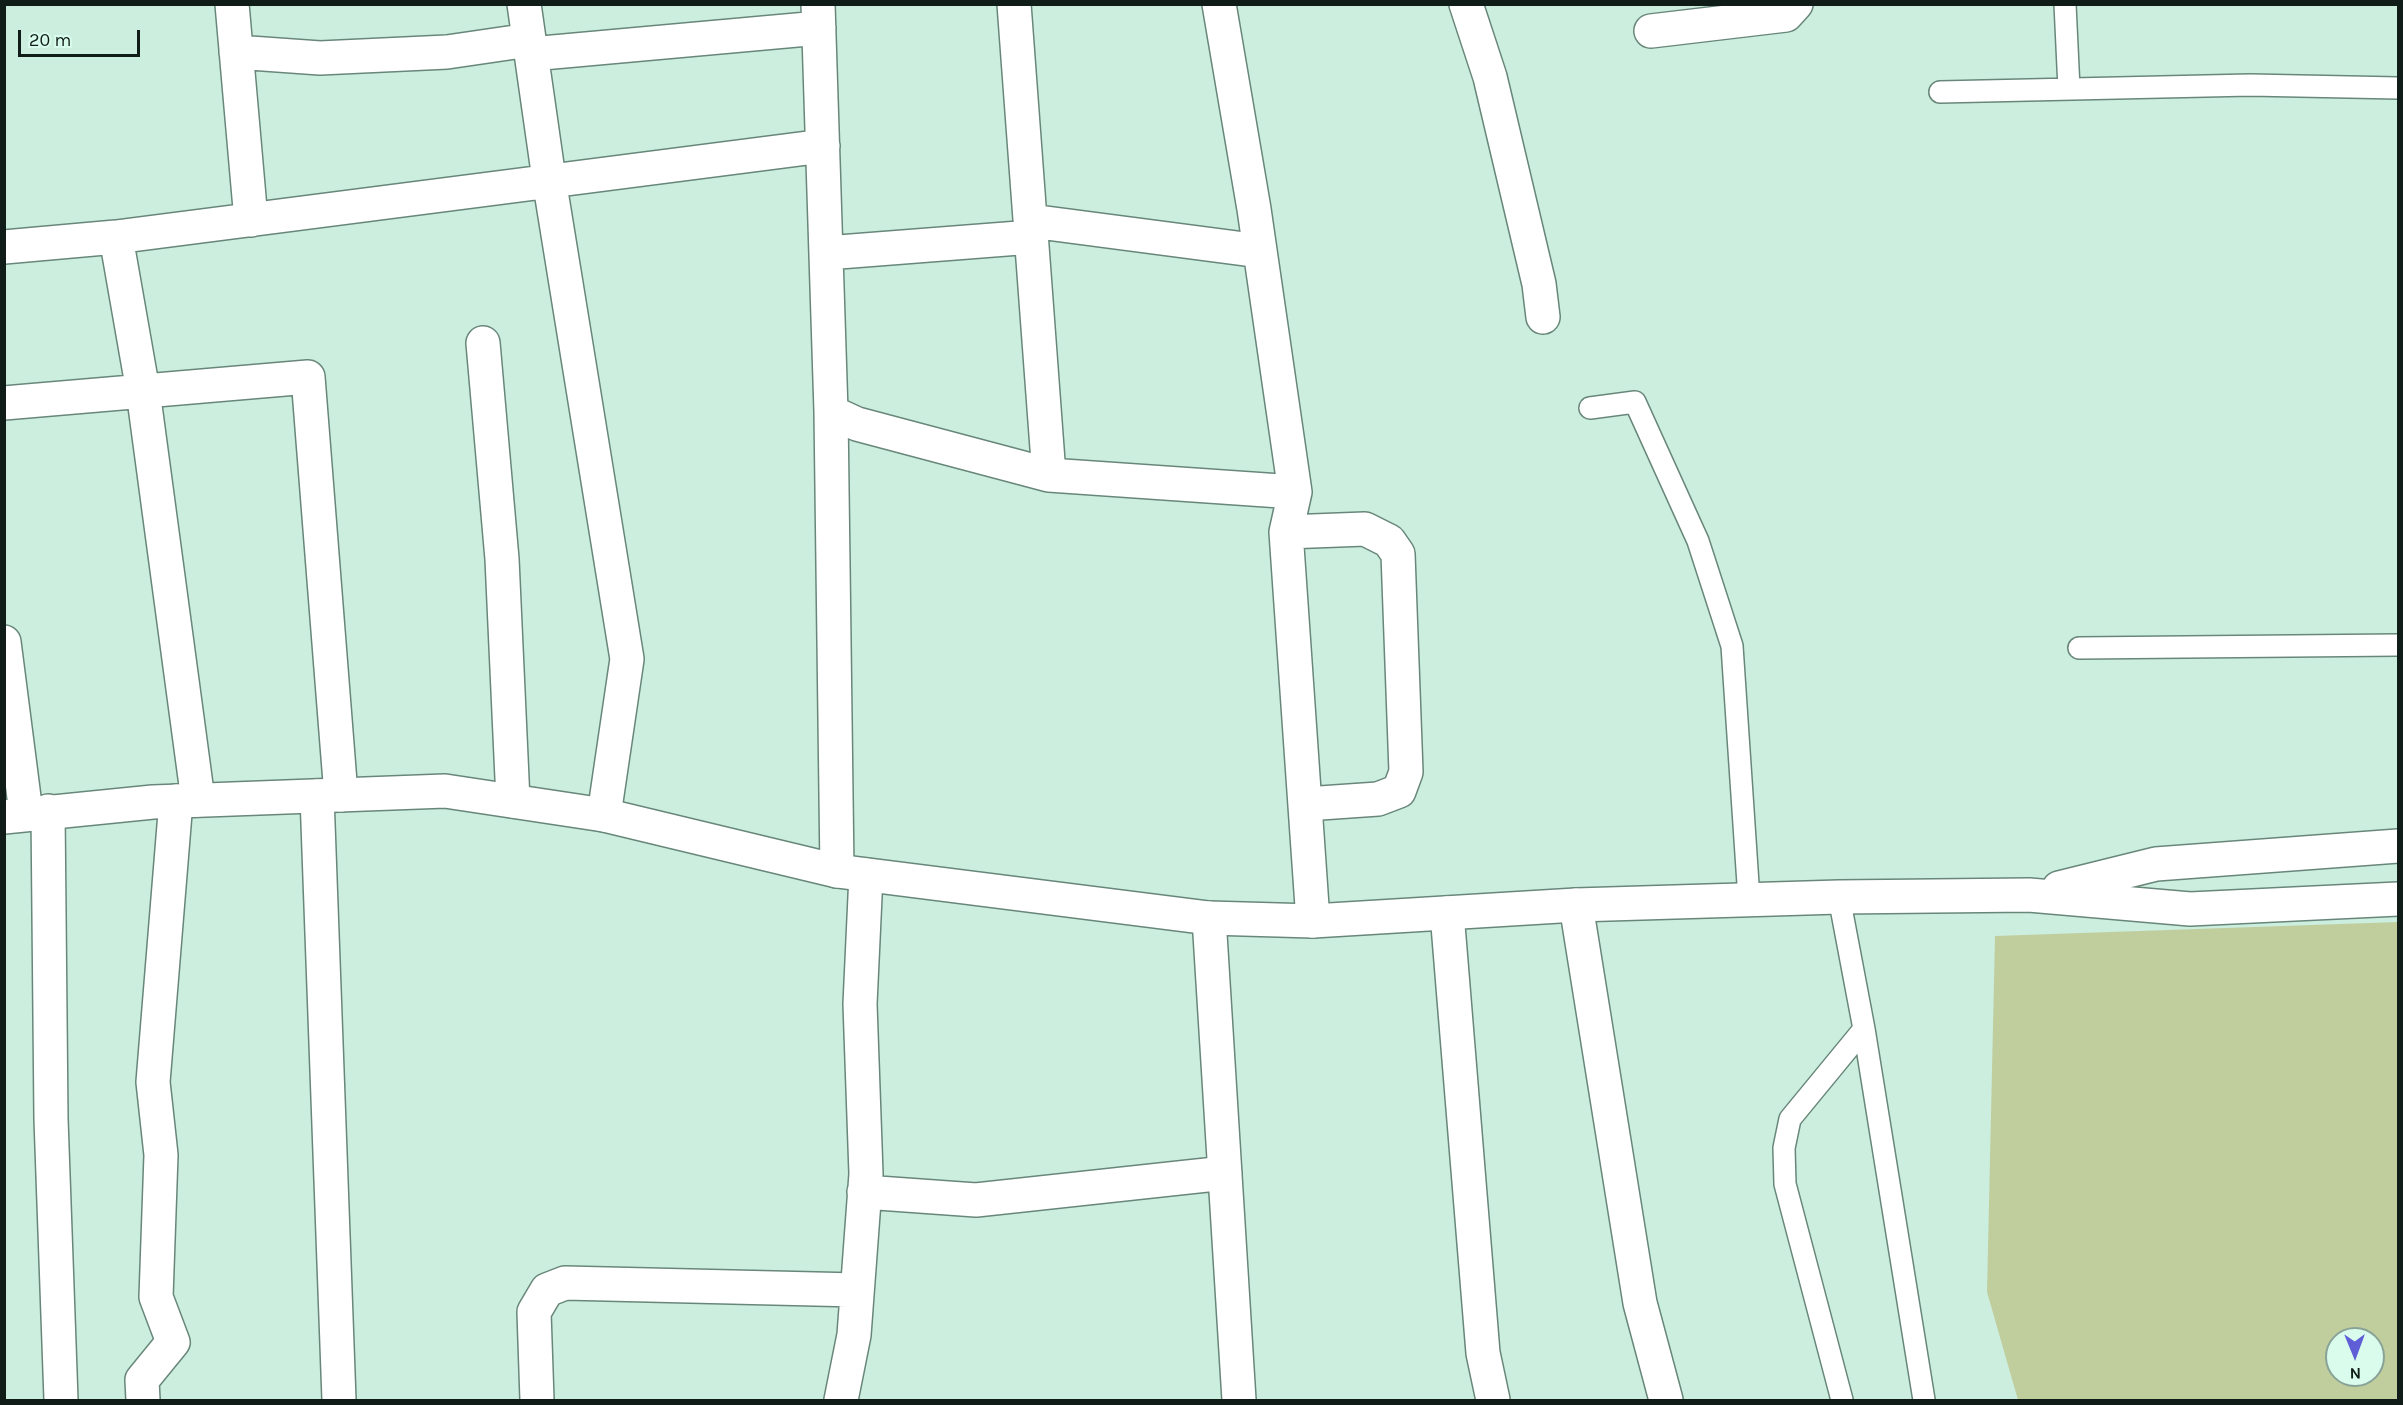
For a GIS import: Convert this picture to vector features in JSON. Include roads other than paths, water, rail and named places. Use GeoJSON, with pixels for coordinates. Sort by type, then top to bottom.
{"type":"FeatureCollection","features":[{"type":"Feature","properties":{"kind":"street"},"geometry":{"type":"LineString","coordinates":[[232,4],[251,220]]}},
{"type":"Feature","properties":{"kind":"street"},"geometry":{"type":"LineString","coordinates":[[524,4],[549,179],[627,659],[604,815]]}},
{"type":"Feature","properties":{"kind":"street"},"geometry":{"type":"LineString","coordinates":[[1014,4],[1050,475]]}},
{"type":"Feature","properties":{"kind":"street"},"geometry":{"type":"LineString","coordinates":[[1219,4],[1260,251],[1295,492],[1287,532],[1313,921]]}},
{"type":"Feature","properties":{"kind":"street"},"geometry":{"type":"LineString","coordinates":[[1466,4],[1490,77],[1539,284],[1543,317]]}},
{"type":"Feature","properties":{"kind":"street"},"geometry":{"type":"LineString","coordinates":[[1651,31],[1786,15],[1796,4]]}},
{"type":"Feature","properties":{"kind":"street"},"geometry":{"type":"LineString","coordinates":[[236,52],[331,58],[530,47],[819,16],[831,412],[860,1004],[864,1192],[854,1335],[841,1401]]}},
{"type":"Feature","properties":{"kind":"street"},"geometry":{"type":"LineString","coordinates":[[4,247],[116,237],[549,179],[823,146]]}},
{"type":"Feature","properties":{"kind":"street"},"geometry":{"type":"LineString","coordinates":[[826,254],[1031,229],[1260,251]]}},
{"type":"Feature","properties":{"kind":"street"},"geometry":{"type":"LineString","coordinates":[[116,237],[143,391],[187,801],[153,1082],[161,1155],[156,1297],[173,1342],[142,1380],[143,1401]]}},
{"type":"Feature","properties":{"kind":"street"},"geometry":{"type":"LineString","coordinates":[[483,343],[502,559],[513,801]]}},
{"type":"Feature","properties":{"kind":"street"},"geometry":{"type":"LineString","coordinates":[[4,403],[308,377],[329,795],[339,1401]]}},
{"type":"Feature","properties":{"kind":"street"},"geometry":{"type":"LineString","coordinates":[[831,412],[857,424],[1050,475],[1295,492]]}},
{"type":"Feature","properties":{"kind":"street"},"geometry":{"type":"LineString","coordinates":[[1287,532],[1365,530],[1389,541],[1398,554],[1407,772],[1399,791],[1378,799],[1306,804]]}},
{"type":"Feature","properties":{"kind":"street"},"geometry":{"type":"LineString","coordinates":[[4,642],[26,813],[51,1119],[61,1401]]}},
{"type":"Feature","properties":{"kind":"street"},"geometry":{"type":"LineString","coordinates":[[26,813],[187,801],[445,791],[604,815],[852,873],[1209,918],[1313,921],[1576,904],[1839,897],[2029,895],[2190,909],[2398,899]]}},
{"type":"Feature","properties":{"kind":"street"},"geometry":{"type":"LineString","coordinates":[[2029,895],[2156,864],[2398,846]]}},
{"type":"Feature","properties":{"kind":"street"},"geometry":{"type":"LineString","coordinates":[[1576,904],[1640,1302],[1666,1401]]}},
{"type":"Feature","properties":{"kind":"street"},"geometry":{"type":"LineString","coordinates":[[1447,913],[1483,1353],[1493,1401]]}},
{"type":"Feature","properties":{"kind":"street"},"geometry":{"type":"LineString","coordinates":[[1209,918],[1239,1401]]}},
{"type":"Feature","properties":{"kind":"street"},"geometry":{"type":"LineString","coordinates":[[864,1192],[976,1200],[1225,1173]]}},
{"type":"Feature","properties":{"kind":"street"},"geometry":{"type":"LineString","coordinates":[[537,1401],[534,1312],[547,1290],[565,1283],[857,1290]]}},
{"type":"Feature","properties":{"kind":"lane"},"geometry":{"type":"LineString","coordinates":[[2066,4],[2069,89]]}},
{"type":"Feature","properties":{"kind":"lane"},"geometry":{"type":"LineString","coordinates":[[1940,92],[2250,85],[2398,88]]}},
{"type":"Feature","properties":{"kind":"lane"},"geometry":{"type":"LineString","coordinates":[[1590,408],[1635,402],[1698,541],[1732,646],[1749,899]]}},
{"type":"Feature","properties":{"kind":"lane"},"geometry":{"type":"LineString","coordinates":[[2079,648],[2398,645]]}},
{"type":"Feature","properties":{"kind":"lane"},"geometry":{"type":"LineString","coordinates":[[1839,897],[1864,1029],[1924,1401]]}},
{"type":"Feature","properties":{"kind":"lane"},"geometry":{"type":"LineString","coordinates":[[1842,1401],[1785,1184],[1784,1149],[1790,1119],[1864,1029]]}}]}
